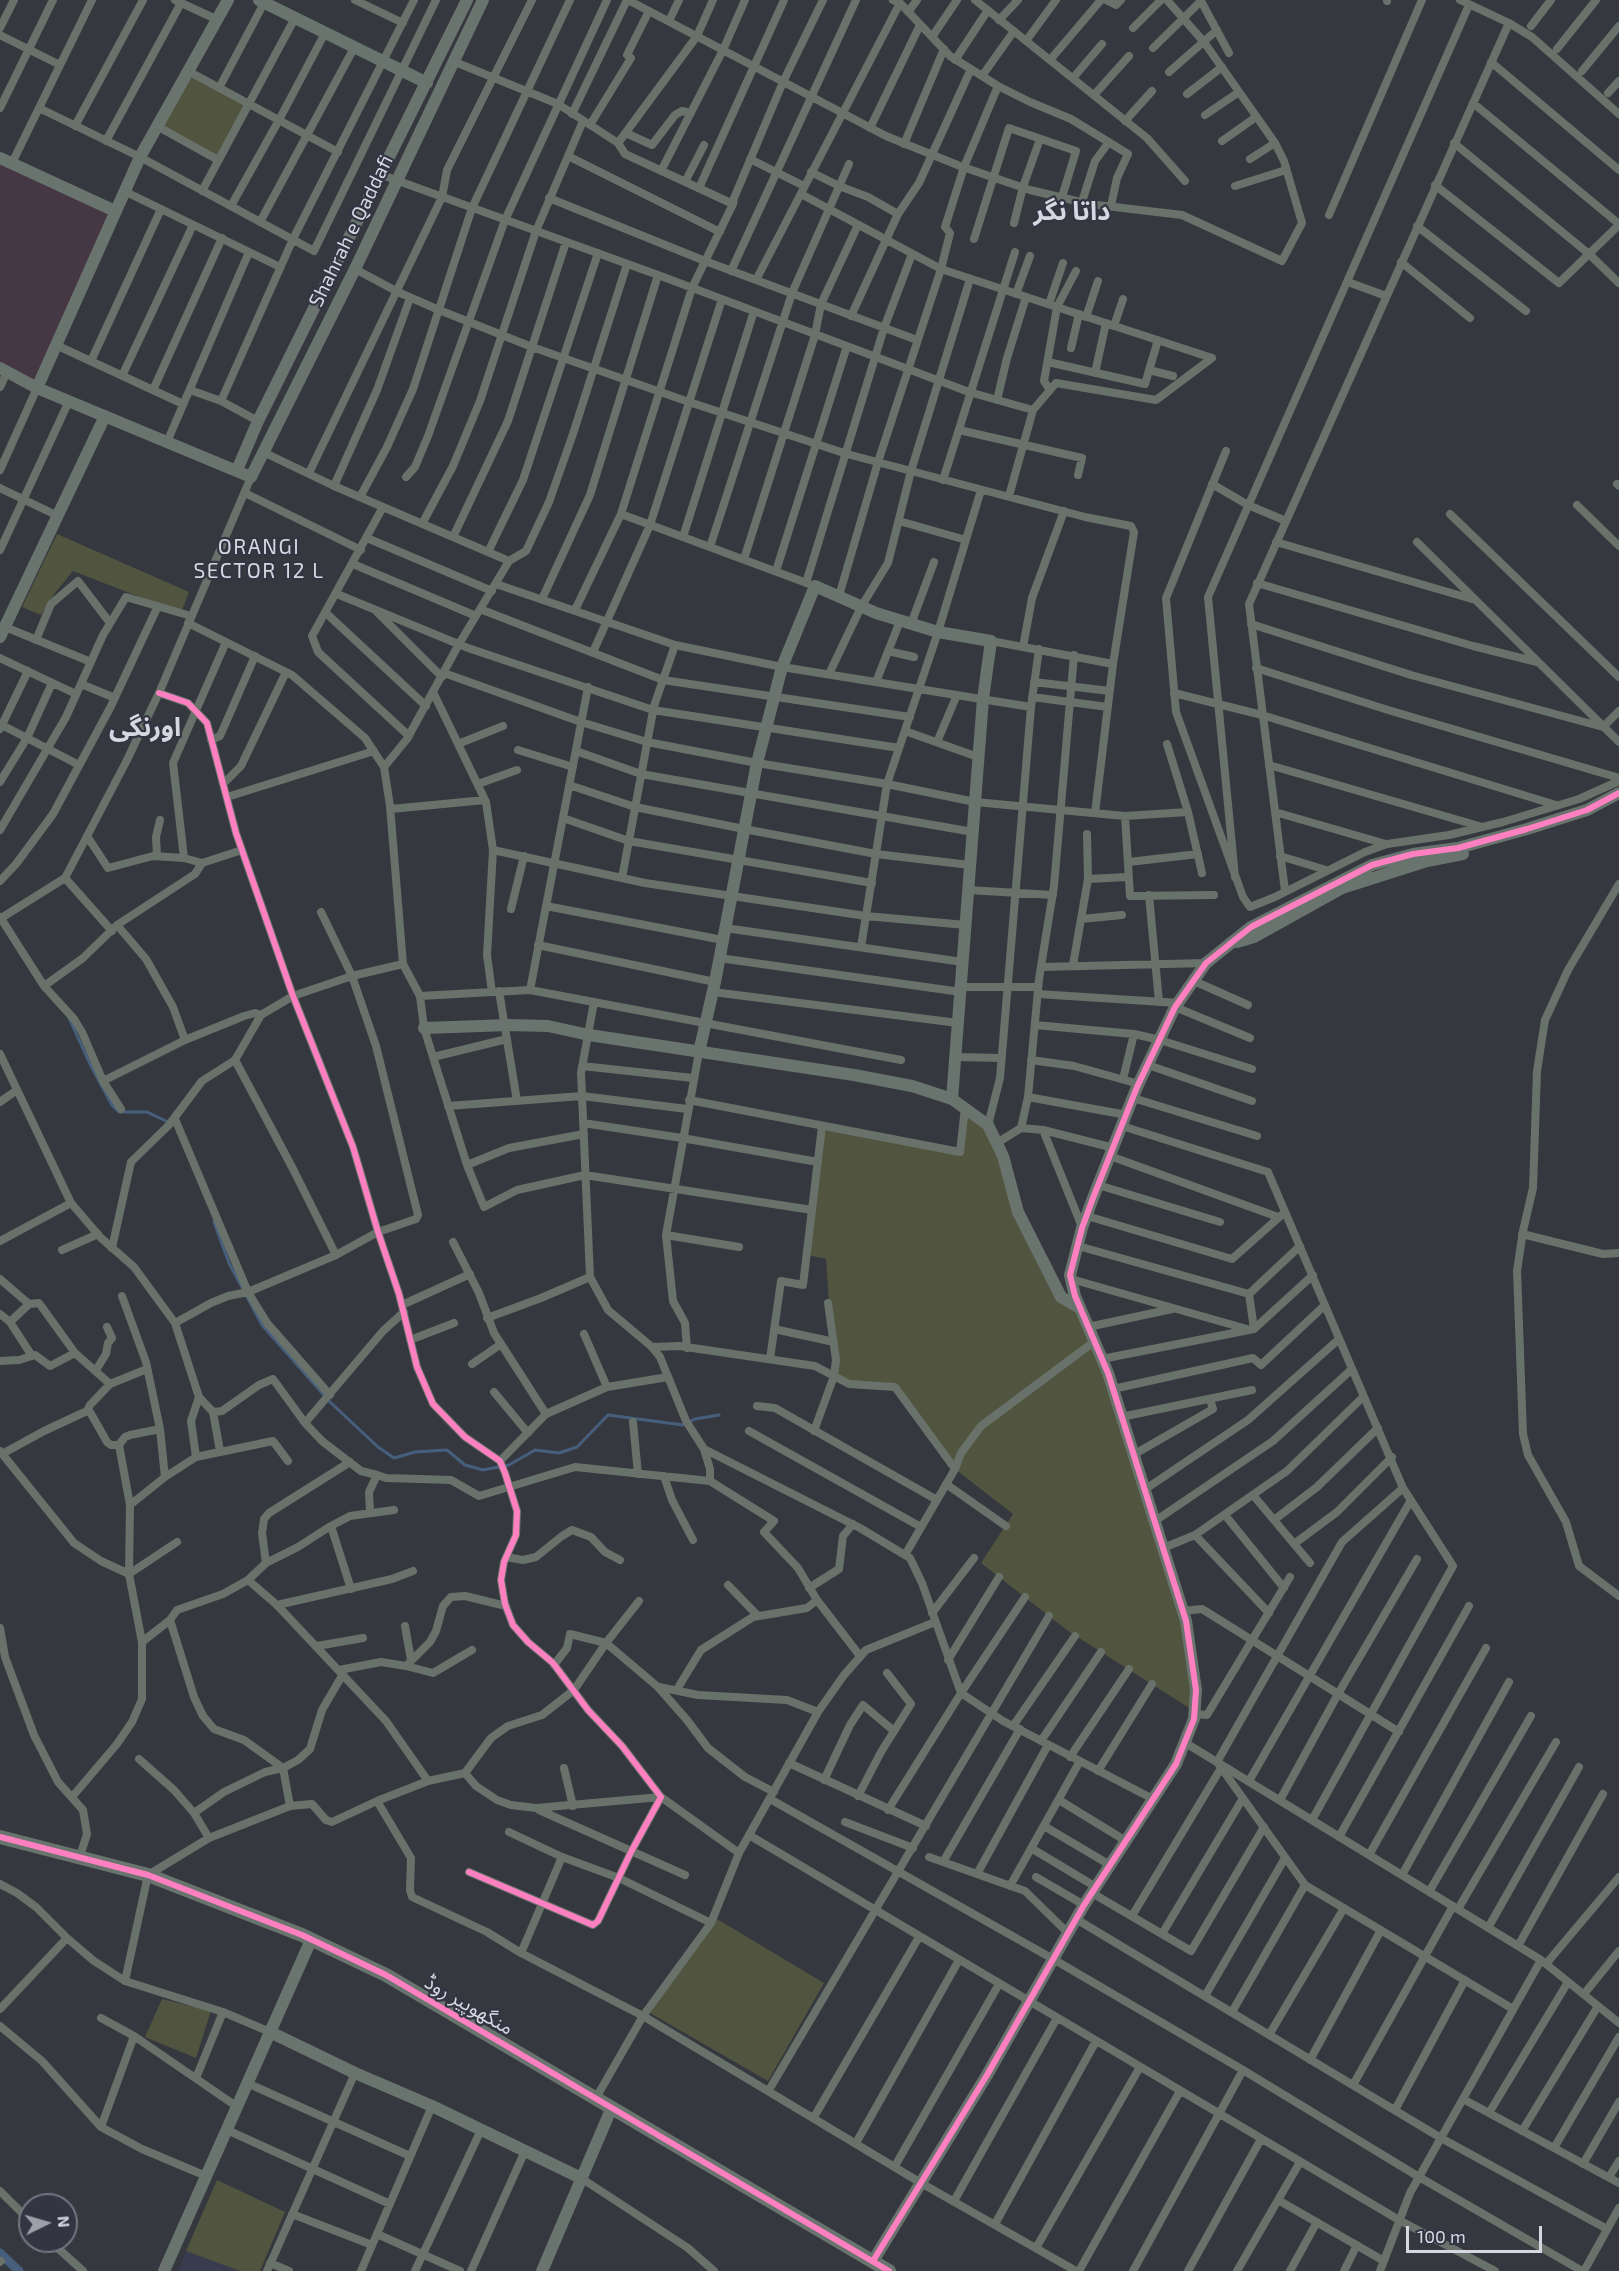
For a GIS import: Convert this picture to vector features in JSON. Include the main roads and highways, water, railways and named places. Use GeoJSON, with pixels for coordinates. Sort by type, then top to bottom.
{"type":"FeatureCollection","features":[{"type":"Feature","properties":{"kind":"main road","name":"منگھوپیر روڈ"},"geometry":{"type":"LineString","coordinates":[[0,1837],[148,1875],[311,1940],[386,1975],[889,2271]]}},
{"type":"Feature","properties":{"kind":"waterway"},"geometry":{"type":"LineString","coordinates":[[69,1018],[112,1105],[119,1112],[147,1112],[168,1122]]}},
{"type":"Feature","properties":{"kind":"waterway"},"geometry":{"type":"LineString","coordinates":[[214,1222],[229,1263],[262,1325],[330,1402],[378,1447],[394,1458],[415,1452],[447,1450],[465,1465],[483,1470],[509,1465],[535,1450],[559,1453],[577,1447],[608,1415],[683,1425],[695,1419],[719,1415]]}},
{"type":"Feature","properties":{"kind":"waterway"},"geometry":{"type":"LineString","coordinates":[[0,2253],[19,2271]]}},
{"type":"Feature","properties":{"kind":"district","name":"داتا نگر"},"geometry":{"type":"Point","coordinates":[1072,211]}},
{"type":"Feature","properties":{"kind":"district","name":"ORANGI SECTOR 12 L"},"geometry":{"type":"Point","coordinates":[259,559]}},
{"type":"Feature","properties":{"kind":"district","name":"اورنگی"},"geometry":{"type":"Point","coordinates":[145,727]}}]}
